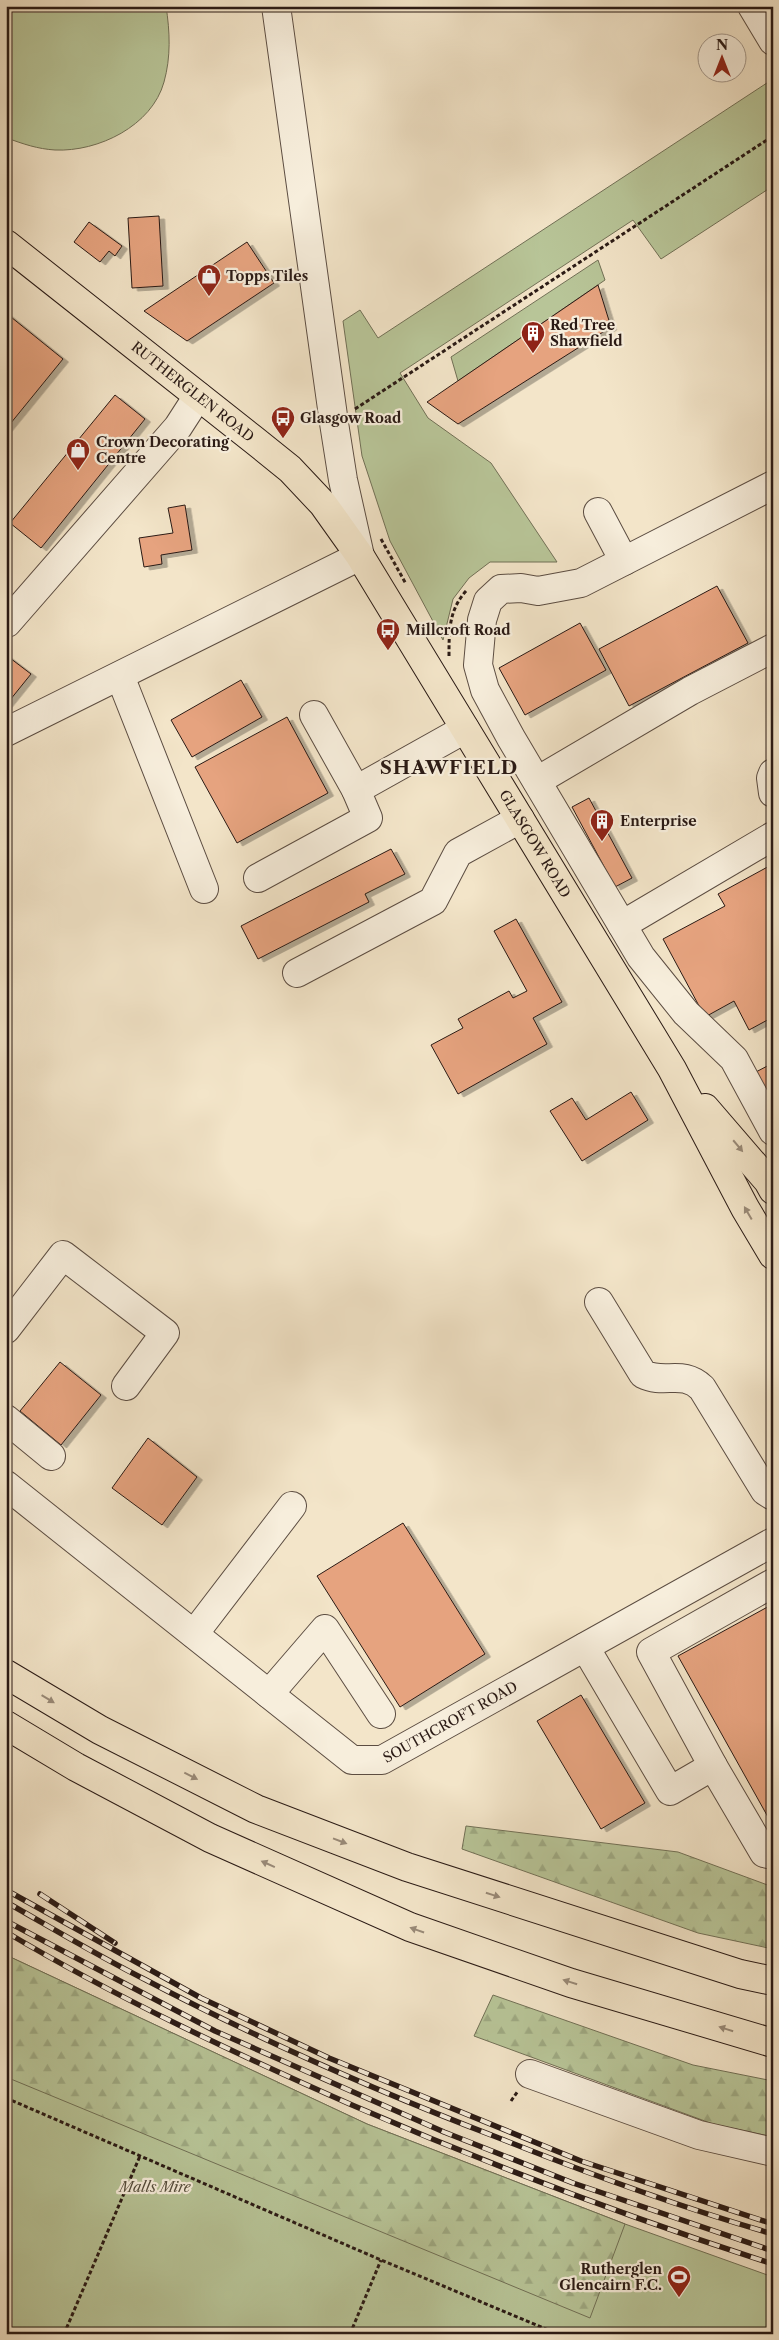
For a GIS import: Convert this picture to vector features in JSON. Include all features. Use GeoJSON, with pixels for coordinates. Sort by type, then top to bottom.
{"type":"FeatureCollection","features":[{"type":"Feature","properties":{"kind":"main road","name":"RUTHERGLEN ROAD"},"geometry":{"type":"LineString","coordinates":[[6,244],[290,469],[323,504],[360,556]]}},
{"type":"Feature","properties":{"kind":"main road","name":"GLASGOW ROAD"},"geometry":{"type":"LineString","coordinates":[[360,556],[672,1069],[745,1208],[773,1255]]}},
{"type":"Feature","properties":{"kind":"main road","name":"GLASGOW ROAD"},"geometry":{"type":"LineString","coordinates":[[672,1069],[768,1181],[773,1190]]}},
{"type":"Feature","properties":{"kind":"main road"},"geometry":{"type":"LineString","coordinates":[[6,1674],[100,1730],[256,1809],[407,1867],[740,1974],[773,1981]]}},
{"type":"Feature","properties":{"kind":"main road"},"geometry":{"type":"LineString","coordinates":[[6,1725],[76,1767],[210,1838],[410,1927],[571,1983],[773,2042]]}},
{"type":"Feature","properties":{"kind":"street","name":"GLASGOW ROAD"},"geometry":{"type":"LineString","coordinates":[[276,6],[334,423],[343,480],[360,556]]}},
{"type":"Feature","properties":{"kind":"street"},"geometry":{"type":"LineString","coordinates":[[752,6],[773,41]]}},
{"type":"Feature","properties":{"kind":"street"},"geometry":{"type":"LineString","coordinates":[[8,622],[178,427],[198,396]]}},
{"type":"Feature","properties":{"kind":"street"},"geometry":{"type":"LineString","coordinates":[[773,485],[581,583],[538,591],[521,588],[501,590],[488,601],[482,620],[478,665],[485,690],[641,957],[686,1013],[734,1060],[773,1131]]}},
{"type":"Feature","properties":{"kind":"street"},"geometry":{"type":"LineString","coordinates":[[598,512],[624,561]]}},
{"type":"Feature","properties":{"kind":"street"},"geometry":{"type":"LineString","coordinates":[[6,732],[360,556]]}},
{"type":"Feature","properties":{"kind":"street"},"geometry":{"type":"LineString","coordinates":[[537,781],[690,691],[773,648]]}},
{"type":"Feature","properties":{"kind":"street"},"geometry":{"type":"LineString","coordinates":[[120,676],[204,889]]}},
{"type":"Feature","properties":{"kind":"street"},"geometry":{"type":"LineString","coordinates":[[258,878],[368,818],[356,790],[314,715]]}},
{"type":"Feature","properties":{"kind":"street"},"geometry":{"type":"LineString","coordinates":[[356,790],[465,729]]}},
{"type":"Feature","properties":{"kind":"street"},"geometry":{"type":"LineString","coordinates":[[773,773],[771,778],[773,792]]}},
{"type":"Feature","properties":{"kind":"street"},"geometry":{"type":"LineString","coordinates":[[297,973],[432,901],[458,853],[520,819]]}},
{"type":"Feature","properties":{"kind":"street"},"geometry":{"type":"LineString","coordinates":[[622,925],[773,836]]}},
{"type":"Feature","properties":{"kind":"street"},"geometry":{"type":"LineString","coordinates":[[6,1329],[63,1255],[165,1333],[126,1386]]}},
{"type":"Feature","properties":{"kind":"street"},"geometry":{"type":"LineString","coordinates":[[600,1302],[643,1374],[650,1378],[686,1377],[695,1381],[702,1388],[765,1491],[773,1496]]}},
{"type":"Feature","properties":{"kind":"street"},"geometry":{"type":"LineString","coordinates":[[6,1419],[50,1456]]}},
{"type":"Feature","properties":{"kind":"street","name":"SOUTHCROFT ROAD"},"geometry":{"type":"LineString","coordinates":[[6,1485],[352,1760],[382,1760],[773,1542]]}},
{"type":"Feature","properties":{"kind":"street"},"geometry":{"type":"LineString","coordinates":[[194,1634],[292,1506]]}},
{"type":"Feature","properties":{"kind":"street"},"geometry":{"type":"LineString","coordinates":[[737,1562],[764,1588],[651,1652],[713,1766],[764,1853],[773,1855]]}},
{"type":"Feature","properties":{"kind":"street"},"geometry":{"type":"LineString","coordinates":[[269,1694],[325,1629],[381,1714]]}},
{"type":"Feature","properties":{"kind":"street"},"geometry":{"type":"LineString","coordinates":[[585,1646],[670,1791],[713,1766]]}},
{"type":"Feature","properties":{"kind":"street"},"geometry":{"type":"LineString","coordinates":[[530,2074],[699,2135],[773,2152]]}},
{"type":"Feature","properties":{"kind":"path"},"geometry":{"type":"LineString","coordinates":[[348,414],[773,136]]}},
{"type":"Feature","properties":{"kind":"path"},"geometry":{"type":"LineString","coordinates":[[6,2098],[381,2260],[558,2334]]}},
{"type":"Feature","properties":{"kind":"path"},"geometry":{"type":"LineString","coordinates":[[64,2334],[140,2156]]}},
{"type":"Feature","properties":{"kind":"path"},"geometry":{"type":"LineString","coordinates":[[350,2334],[381,2260]]}},
{"type":"Feature","properties":{"kind":"green space"},"geometry":{"type":"Polygon","coordinates":[[[6,6],[166,6],[169,54],[164,82],[158,98],[136,123],[105,141],[88,146],[55,150],[31,146],[7,138],[6,6]]]}},
{"type":"Feature","properties":{"kind":"green space"},"geometry":{"type":"Polygon","coordinates":[[[773,79],[773,186],[661,259],[633,220],[400,373],[428,418],[491,463],[557,562],[490,562],[469,578],[453,599],[443,640],[390,541],[362,456],[343,321],[360,310],[378,338],[773,79]]]}},
{"type":"Feature","properties":{"kind":"green space"},"geometry":{"type":"Polygon","coordinates":[[[598,260],[605,280],[458,381],[451,357],[598,260]]]}},
{"type":"Feature","properties":{"kind":"green space"},"geometry":{"type":"Polygon","coordinates":[[[466,1826],[678,1852],[773,1887],[773,1949],[698,1933],[462,1849],[466,1826]]]}},
{"type":"Feature","properties":{"kind":"green space","name":"Malls Mire"},"geometry":{"type":"Polygon","coordinates":[[[6,1955],[367,2124],[625,2224],[773,2277],[773,2334],[6,2334],[6,1955]]]}},
{"type":"Feature","properties":{"kind":"green space"},"geometry":{"type":"Polygon","coordinates":[[[6,1955],[367,2124],[625,2224],[590,2318],[6,2077],[6,1955]]]}},
{"type":"Feature","properties":{"kind":"green space"},"geometry":{"type":"Polygon","coordinates":[[[493,1995],[693,2065],[773,2081],[773,2137],[713,2124],[474,2036],[493,1995]]]}},
{"type":"Feature","properties":{"kind":"building"},"geometry":{"type":"Polygon","coordinates":[[[159,216],[163,286],[132,288],[128,218],[159,216]]]}},
{"type":"Feature","properties":{"kind":"building"},"geometry":{"type":"Polygon","coordinates":[[[89,222],[122,246],[115,256],[109,251],[100,262],[74,242],[89,222]]]}},
{"type":"Feature","properties":{"kind":"building","name":"Topps Tiles"},"geometry":{"type":"Polygon","coordinates":[[[247,242],[274,283],[187,341],[144,311],[247,242]]]}},
{"type":"Feature","properties":{"kind":"building","name":"Red Tree Shawfield"},"geometry":{"type":"Polygon","coordinates":[[[598,285],[611,327],[458,424],[427,402],[598,285]]]}},
{"type":"Feature","properties":{"kind":"building"},"geometry":{"type":"Polygon","coordinates":[[[6,313],[63,359],[6,429],[6,313]]]}},
{"type":"Feature","properties":{"kind":"building","name":"Crown Decorating Centre"},"geometry":{"type":"Polygon","coordinates":[[[115,395],[145,419],[41,548],[10,523],[115,395]]]}},
{"type":"Feature","properties":{"kind":"building"},"geometry":{"type":"Polygon","coordinates":[[[185,505],[192,550],[161,555],[162,564],[144,567],[139,538],[173,533],[168,508],[185,505]]]}},
{"type":"Feature","properties":{"kind":"building"},"geometry":{"type":"Polygon","coordinates":[[[717,586],[748,643],[629,706],[599,649],[717,586]]]}},
{"type":"Feature","properties":{"kind":"building"},"geometry":{"type":"Polygon","coordinates":[[[580,623],[606,670],[525,715],[499,668],[580,623]]]}},
{"type":"Feature","properties":{"kind":"building"},"geometry":{"type":"Polygon","coordinates":[[[6,655],[31,674],[6,705],[6,655]]]}},
{"type":"Feature","properties":{"kind":"building"},"geometry":{"type":"Polygon","coordinates":[[[241,680],[262,717],[192,757],[171,720],[241,680]]]}},
{"type":"Feature","properties":{"kind":"building"},"geometry":{"type":"Polygon","coordinates":[[[287,717],[328,793],[237,843],[195,767],[287,717]]]}},
{"type":"Feature","properties":{"kind":"building","name":"Enterprise"},"geometry":{"type":"Polygon","coordinates":[[[589,798],[632,878],[615,887],[572,807],[589,798]]]}},
{"type":"Feature","properties":{"kind":"building"},"geometry":{"type":"Polygon","coordinates":[[[391,849],[405,874],[365,894],[369,902],[258,959],[241,926],[391,849]]]}},
{"type":"Feature","properties":{"kind":"building"},"geometry":{"type":"Polygon","coordinates":[[[773,864],[773,1017],[749,1030],[734,1001],[705,1017],[663,939],[725,906],[718,894],[773,864]]]}},
{"type":"Feature","properties":{"kind":"building"},"geometry":{"type":"Polygon","coordinates":[[[516,919],[562,1002],[533,1018],[547,1044],[458,1094],[431,1045],[463,1028],[458,1019],[509,991],[513,998],[527,991],[494,931],[516,919]]]}},
{"type":"Feature","properties":{"kind":"building"},"geometry":{"type":"Polygon","coordinates":[[[773,1063],[773,1106],[754,1073],[773,1063]]]}},
{"type":"Feature","properties":{"kind":"building"},"geometry":{"type":"Polygon","coordinates":[[[631,1092],[648,1120],[582,1161],[550,1111],[572,1098],[586,1120],[631,1092]]]}},
{"type":"Feature","properties":{"kind":"building"},"geometry":{"type":"Polygon","coordinates":[[[60,1362],[101,1395],[61,1445],[20,1411],[60,1362]]]}},
{"type":"Feature","properties":{"kind":"building"},"geometry":{"type":"Polygon","coordinates":[[[148,1438],[197,1477],[162,1525],[112,1488],[148,1438]]]}},
{"type":"Feature","properties":{"kind":"building"},"geometry":{"type":"Polygon","coordinates":[[[403,1523],[485,1654],[400,1707],[317,1576],[403,1523]]]}},
{"type":"Feature","properties":{"kind":"building"},"geometry":{"type":"Polygon","coordinates":[[[773,1604],[773,1826],[678,1656],[773,1604]]]}},
{"type":"Feature","properties":{"kind":"building"},"geometry":{"type":"Polygon","coordinates":[[[581,1695],[645,1803],[601,1829],[537,1721],[581,1695]]]}},
{"type":"Feature","properties":{"kind":"railway"},"geometry":{"type":"LineString","coordinates":[[6,1890],[201,1998],[329,2058],[581,2161],[773,2224]]}},
{"type":"Feature","properties":{"kind":"railway"},"geometry":{"type":"LineString","coordinates":[[40,1894],[115,1943]]}},
{"type":"Feature","properties":{"kind":"railway"},"geometry":{"type":"LineString","coordinates":[[6,1902],[110,1961],[232,2024],[365,2084],[601,2177],[704,2213],[773,2234]]}},
{"type":"Feature","properties":{"kind":"railway"},"geometry":{"type":"LineString","coordinates":[[6,1921],[215,2031],[444,2132],[573,2183],[773,2251]]}},
{"type":"Feature","properties":{"kind":"railway"},"geometry":{"type":"LineString","coordinates":[[6,1932],[90,1980],[176,2024],[352,2105],[456,2149],[561,2190],[773,2264]]}},
{"type":"Feature","properties":{"kind":"place","name":"Topps Tiles"},"geometry":{"type":"Point","coordinates":[209,297]}},
{"type":"Feature","properties":{"kind":"place","name":"Red Tree Shawfield"},"geometry":{"type":"Point","coordinates":[533,354]}},
{"type":"Feature","properties":{"kind":"place","name":"Glasgow Road"},"geometry":{"type":"Point","coordinates":[283,439]}},
{"type":"Feature","properties":{"kind":"place","name":"Crown Decorating Centre"},"geometry":{"type":"Point","coordinates":[78,471]}},
{"type":"Feature","properties":{"kind":"place","name":"Millcroft Road"},"geometry":{"type":"Point","coordinates":[388,651]}},
{"type":"Feature","properties":{"kind":"place","name":"Enterprise"},"geometry":{"type":"Point","coordinates":[602,842]}},
{"type":"Feature","properties":{"kind":"place","name":"Rutherglen Glencairn F.C."},"geometry":{"type":"Point","coordinates":[679,2298]}},
{"type":"Feature","properties":{"kind":"district","name":"SHAWFIELD"},"geometry":{"type":"Point","coordinates":[449,767]}}]}
